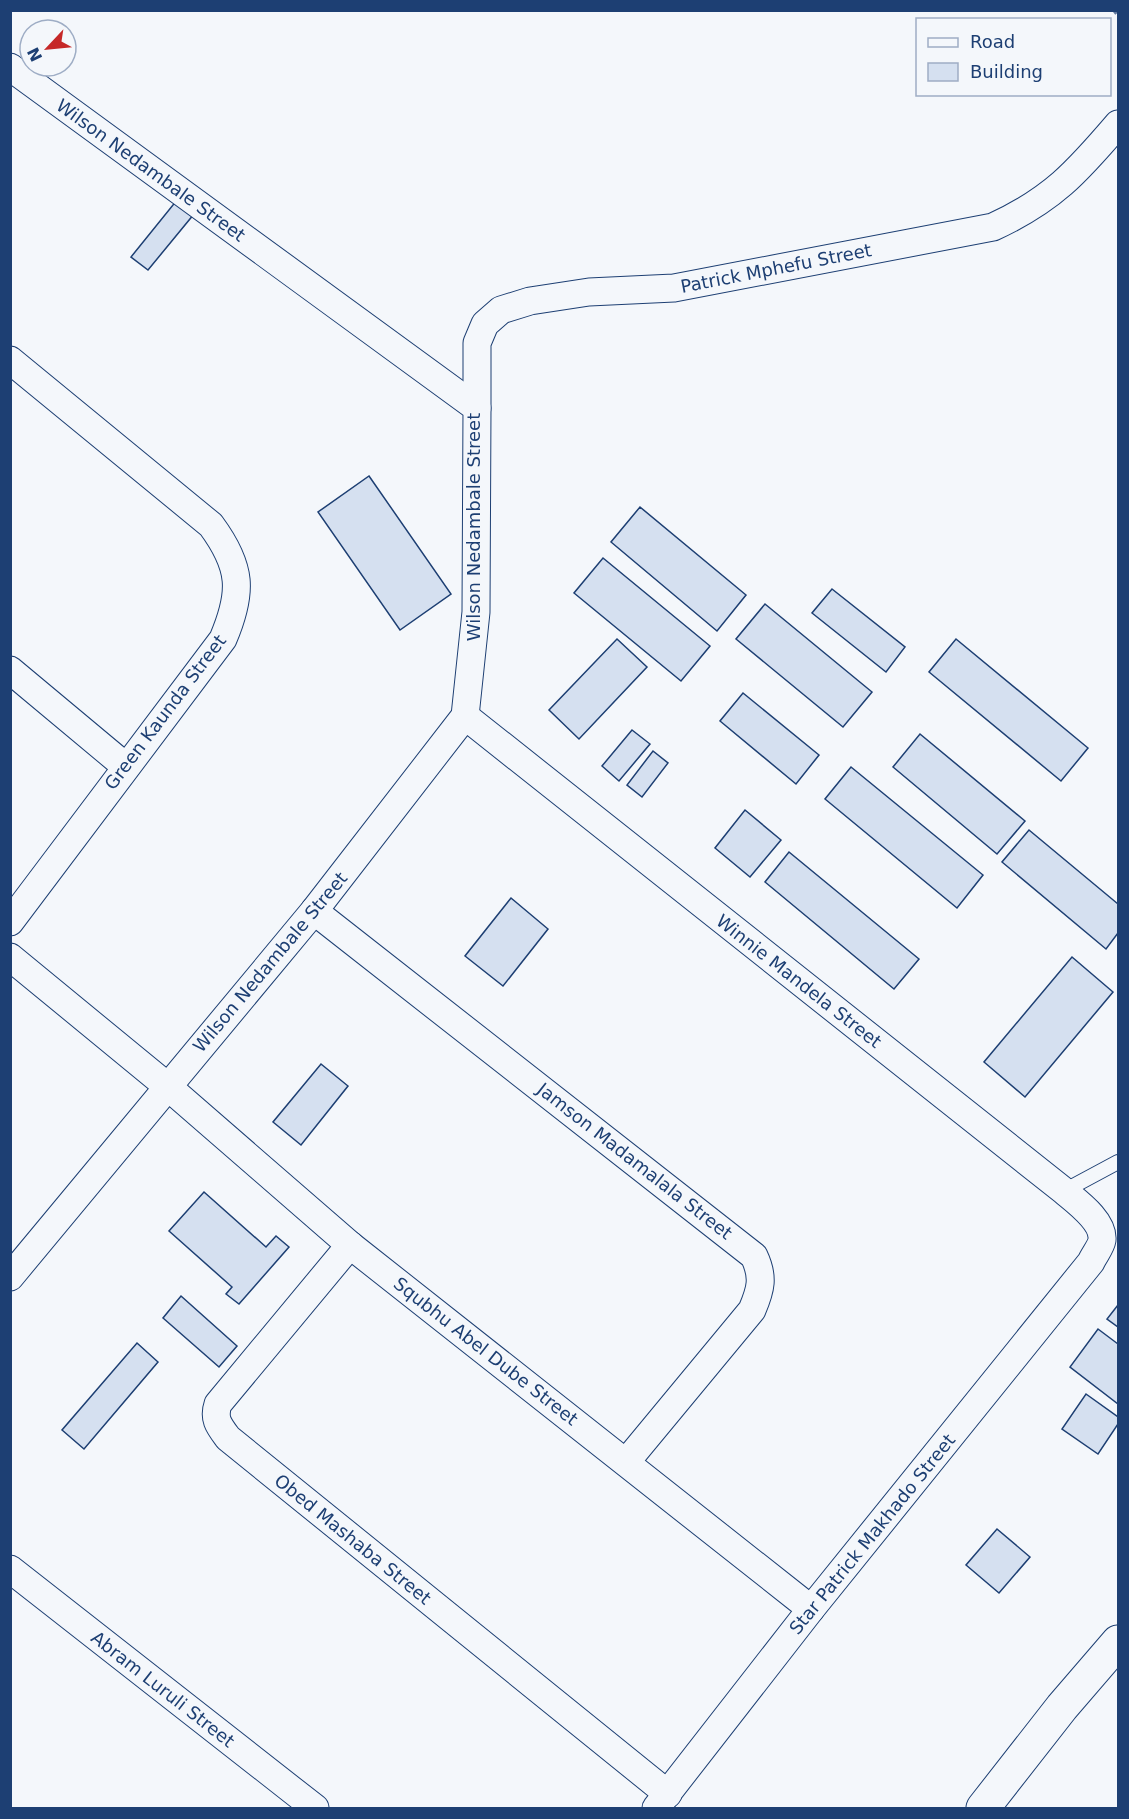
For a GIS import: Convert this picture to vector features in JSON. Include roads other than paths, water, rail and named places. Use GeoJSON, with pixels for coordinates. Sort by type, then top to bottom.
{"type":"FeatureCollection","features":[{"type":"Feature","properties":{"kind":"street","name":"Wilson Nedambale Street"},"geometry":{"type":"LineString","coordinates":[[10,67],[477,408],[476,612],[465,716],[314,911],[11,1276]]}},
{"type":"Feature","properties":{"kind":"street","name":"Patrick Mphefu Street"},"geometry":{"type":"LineString","coordinates":[[477,408],[477,344],[484,324],[501,310],[530,301],[589,292],[674,288],[993,227],[1024,213],[1056,191],[1078,171],[1119,124]]}},
{"type":"Feature","properties":{"kind":"street","name":"Green Kaunda Street"},"geometry":{"type":"LineString","coordinates":[[10,360],[211,525],[230,550],[237,580],[236,609],[223,639],[125,765],[10,921]]}},
{"type":"Feature","properties":{"kind":"street"},"geometry":{"type":"LineString","coordinates":[[10,670],[125,765]]}},
{"type":"Feature","properties":{"kind":"street","name":"Winnie Mandela Street"},"geometry":{"type":"LineString","coordinates":[[465,716],[1064,1191],[1088,1213],[1101,1233],[1102,1243],[1091,1262]]}},
{"type":"Feature","properties":{"kind":"street","name":"Jamson Madamalala Street"},"geometry":{"type":"LineString","coordinates":[[314,911],[754,1256],[761,1270],[761,1289],[752,1310],[627,1461]]}},
{"type":"Feature","properties":{"kind":"street","name":"Squbhu Abel Dube Street"},"geometry":{"type":"LineString","coordinates":[[10,957],[167,1086],[350,1245],[627,1461],[811,1609]]}},
{"type":"Feature","properties":{"kind":"street","name":"Obed Mashaba Street"},"geometry":{"type":"LineString","coordinates":[[350,1245],[218,1404],[215,1413],[218,1424],[228,1438],[662,1801]]}},
{"type":"Feature","properties":{"kind":"street","name":"Star Patrick Makhado Street"},"geometry":{"type":"LineString","coordinates":[[662,1801],[811,1609],[1091,1262]]}},
{"type":"Feature","properties":{"kind":"street","name":"Abram Luruli Street"},"geometry":{"type":"LineString","coordinates":[[10,1569],[315,1809]]}},
{"type":"Feature","properties":{"kind":"street"},"geometry":{"type":"LineString","coordinates":[[983,1809],[1062,1707],[1119,1642]]}},
{"type":"Feature","properties":{"kind":"lane"},"geometry":{"type":"LineString","coordinates":[[1064,1191],[1119,1162]]}}]}
